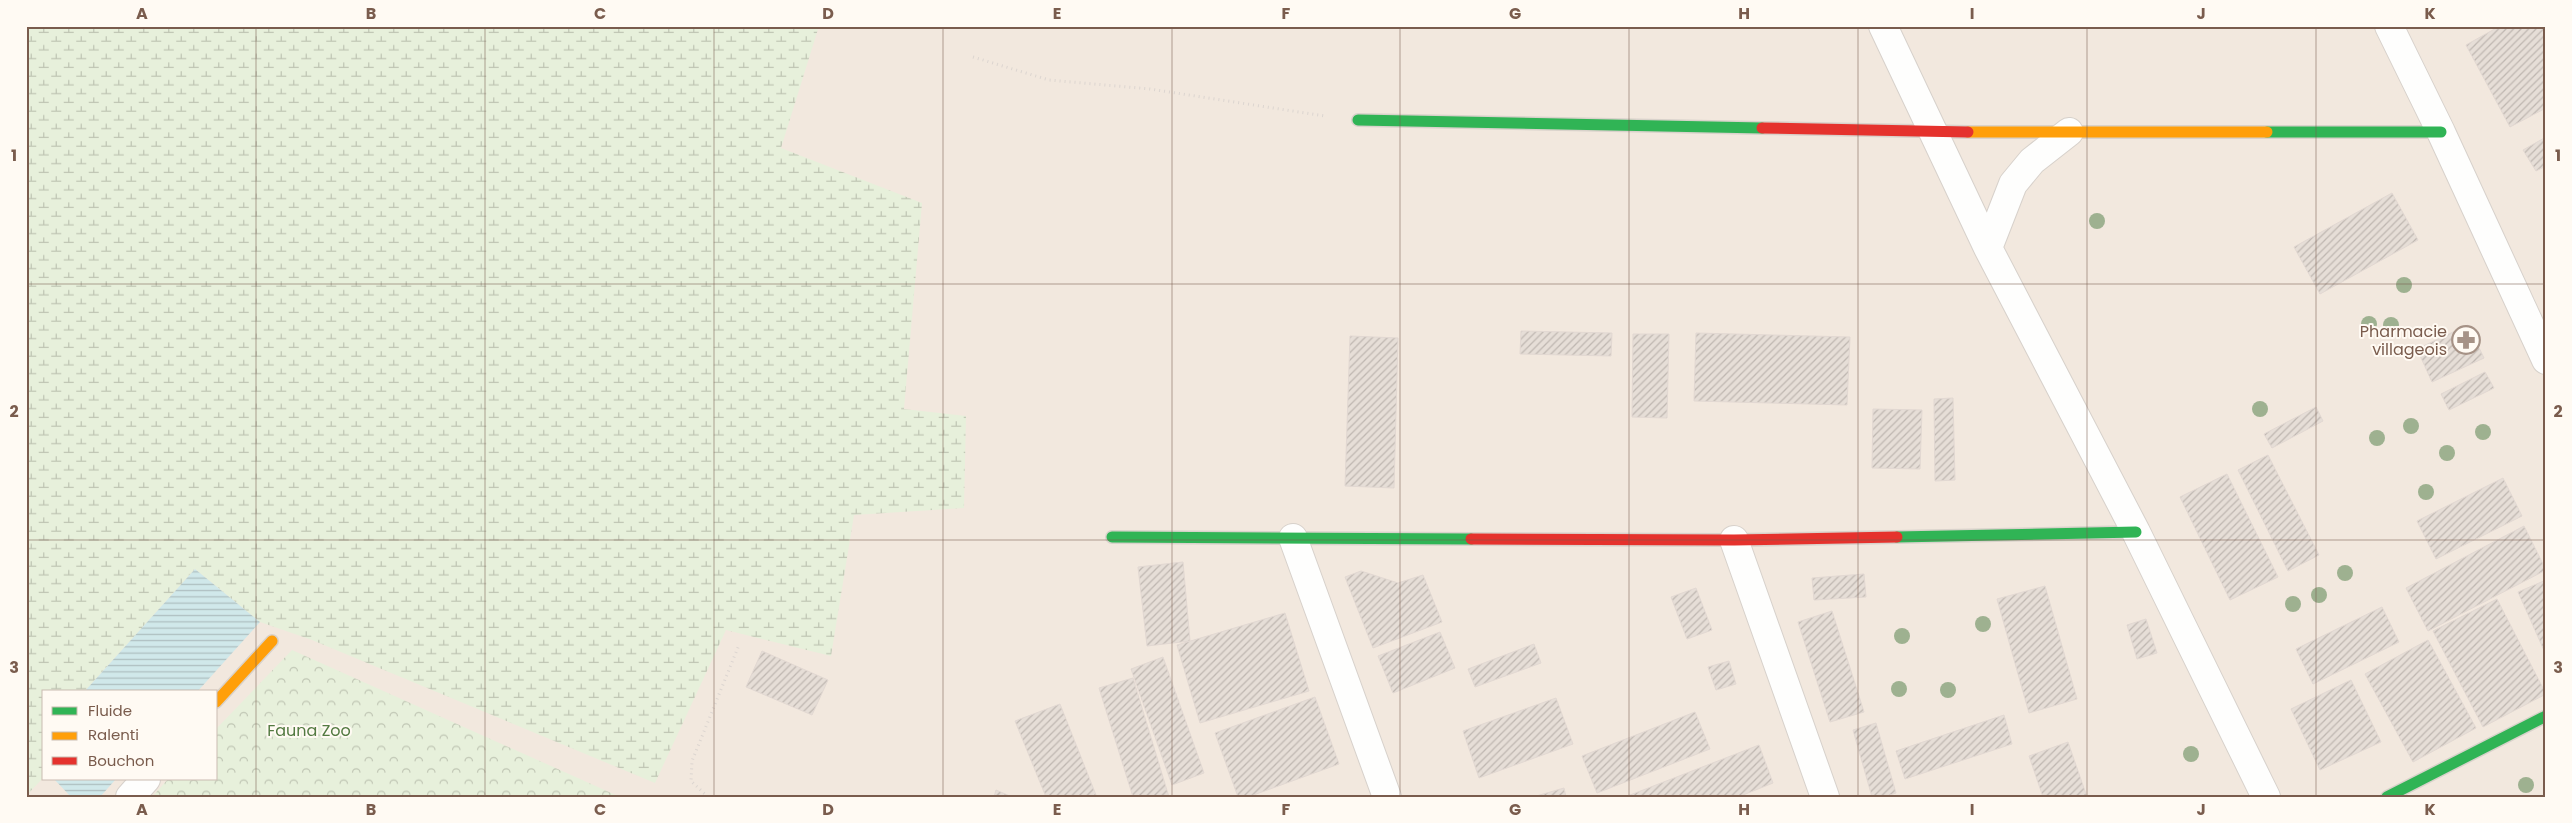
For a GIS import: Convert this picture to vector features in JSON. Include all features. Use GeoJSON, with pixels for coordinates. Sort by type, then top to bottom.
{"type":"FeatureCollection","features":[{"type":"Feature","properties":{"kind":"street"},"geometry":{"type":"LineString","coordinates":[[1883,26],[1988,248],[2136,532],[2266,797]]}},
{"type":"Feature","properties":{"kind":"street"},"geometry":{"type":"LineString","coordinates":[[2388,26],[2441,132],[2546,360]]}},
{"type":"Feature","properties":{"kind":"street"},"geometry":{"type":"LineString","coordinates":[[1358,120],[1934,132],[2441,132]]}},
{"type":"Feature","properties":{"kind":"street"},"geometry":{"type":"LineString","coordinates":[[1988,248],[2013,184],[2032,161],[2069,132]]}},
{"type":"Feature","properties":{"kind":"street"},"geometry":{"type":"LineString","coordinates":[[1112,537],[1734,540],[2136,532]]}},
{"type":"Feature","properties":{"kind":"street"},"geometry":{"type":"LineString","coordinates":[[1293,538],[1380,795]]}},
{"type":"Feature","properties":{"kind":"street"},"geometry":{"type":"LineString","coordinates":[[1734,540],[1825,797]]}},
{"type":"Feature","properties":{"kind":"street"},"geometry":{"type":"LineString","coordinates":[[218,700],[272,641]]}},
{"type":"Feature","properties":{"kind":"street"},"geometry":{"type":"LineString","coordinates":[[2387,797],[2546,716]]}},
{"type":"Feature","properties":{"kind":"street"},"geometry":{"type":"LineString","coordinates":[[130,797],[145,780]]}},
{"type":"Feature","properties":{"kind":"path"},"geometry":{"type":"LineString","coordinates":[[973,57],[1049,80],[1150,89],[1358,120]]}},
{"type":"Feature","properties":{"kind":"path"},"geometry":{"type":"LineString","coordinates":[[708,797],[691,781],[692,761],[740,645]]}},
{"type":"Feature","properties":{"kind":"shaded area"},"geometry":{"type":"Polygon","coordinates":[[[26,26],[2546,26],[2546,797],[26,797],[26,26]]]}},
{"type":"Feature","properties":{"kind":"green space"},"geometry":{"type":"Polygon","coordinates":[[[26,26],[819,26],[781,148],[922,203],[904,409],[966,416],[964,508],[854,515],[831,656],[726,630],[655,783],[312,640],[260,622],[195,569],[86,690],[42,690],[42,779],[26,796],[26,26]]]}},
{"type":"Feature","properties":{"kind":"green space","name":"Fauna Zoo"},"geometry":{"type":"Polygon","coordinates":[[[292,650],[618,796],[152,797],[167,780],[218,780],[218,727],[292,650]]]}},
{"type":"Feature","properties":{"kind":"water"},"geometry":{"type":"Polygon","coordinates":[[[195,569],[260,622],[199,690],[86,690],[195,569]]]}},
{"type":"Feature","properties":{"kind":"water"},"geometry":{"type":"Polygon","coordinates":[[[55,780],[115,780],[100,797],[71,797],[55,780]]]}},
{"type":"Feature","properties":{"kind":"building"},"geometry":{"type":"Polygon","coordinates":[[[2500,26],[2546,26],[2546,108],[2510,127],[2466,45],[2500,26]]]}},
{"type":"Feature","properties":{"kind":"building"},"geometry":{"type":"Polygon","coordinates":[[[2546,137],[2546,166],[2536,171],[2523,150],[2546,137]]]}},
{"type":"Feature","properties":{"kind":"building"},"geometry":{"type":"Polygon","coordinates":[[[2392,193],[2418,240],[2320,294],[2294,247],[2392,193]]]}},
{"type":"Feature","properties":{"kind":"building"},"geometry":{"type":"Polygon","coordinates":[[[2468,325],[2484,358],[2432,382],[2417,349],[2468,325]]]}},
{"type":"Feature","properties":{"kind":"building"},"geometry":{"type":"Polygon","coordinates":[[[1521,331],[1612,333],[1611,356],[1520,354],[1521,331]]]}},
{"type":"Feature","properties":{"kind":"building"},"geometry":{"type":"Polygon","coordinates":[[[1696,333],[1850,337],[1847,405],[1694,401],[1696,333]]]}},
{"type":"Feature","properties":{"kind":"building"},"geometry":{"type":"Polygon","coordinates":[[[1633,334],[1669,334],[1667,418],[1632,417],[1633,334]]]}},
{"type":"Feature","properties":{"kind":"building"},"geometry":{"type":"Polygon","coordinates":[[[1350,336],[1398,338],[1394,488],[1345,486],[1350,336]]]}},
{"type":"Feature","properties":{"kind":"building"},"geometry":{"type":"Polygon","coordinates":[[[2485,372],[2494,388],[2449,410],[2441,394],[2485,372]]]}},
{"type":"Feature","properties":{"kind":"building"},"geometry":{"type":"Polygon","coordinates":[[[1953,398],[1955,480],[1935,481],[1934,399],[1953,398]]]}},
{"type":"Feature","properties":{"kind":"building"},"geometry":{"type":"Polygon","coordinates":[[[2316,407],[2323,421],[2272,448],[2264,434],[2316,407]]]}},
{"type":"Feature","properties":{"kind":"building"},"geometry":{"type":"Polygon","coordinates":[[[1873,409],[1922,410],[1920,469],[1872,468],[1873,409]]]}},
{"type":"Feature","properties":{"kind":"building"},"geometry":{"type":"Polygon","coordinates":[[[2268,455],[2319,555],[2288,571],[2238,470],[2268,455]]]}},
{"type":"Feature","properties":{"kind":"building"},"geometry":{"type":"Polygon","coordinates":[[[2227,474],[2278,577],[2230,600],[2180,497],[2227,474]]]}},
{"type":"Feature","properties":{"kind":"building"},"geometry":{"type":"Polygon","coordinates":[[[2503,478],[2522,516],[2436,559],[2417,521],[2503,478]]]}},
{"type":"Feature","properties":{"kind":"building"},"geometry":{"type":"Polygon","coordinates":[[[2524,526],[2546,570],[2428,631],[2406,588],[2524,526]]]}},
{"type":"Feature","properties":{"kind":"building"},"geometry":{"type":"Polygon","coordinates":[[[1183,562],[1190,641],[1147,646],[1138,567],[1183,562]]]}},
{"type":"Feature","properties":{"kind":"building"},"geometry":{"type":"Polygon","coordinates":[[[1361,571],[1398,583],[1423,575],[1442,622],[1373,648],[1345,577],[1361,571]]]}},
{"type":"Feature","properties":{"kind":"building"},"geometry":{"type":"Polygon","coordinates":[[[1864,574],[1866,597],[1814,600],[1812,578],[1864,574]]]}},
{"type":"Feature","properties":{"kind":"building"},"geometry":{"type":"Polygon","coordinates":[[[2546,580],[2546,655],[2518,592],[2546,580]]]}},
{"type":"Feature","properties":{"kind":"building"},"geometry":{"type":"Polygon","coordinates":[[[2045,586],[2077,699],[2029,713],[1997,599],[2045,586]]]}},
{"type":"Feature","properties":{"kind":"building"},"geometry":{"type":"Polygon","coordinates":[[[1696,588],[1712,630],[1687,639],[1671,597],[1696,588]]]}},
{"type":"Feature","properties":{"kind":"building"},"geometry":{"type":"Polygon","coordinates":[[[2497,599],[2546,694],[2483,727],[2433,631],[2497,599]]]}},
{"type":"Feature","properties":{"kind":"building"},"geometry":{"type":"Polygon","coordinates":[[[2382,607],[2399,642],[2313,684],[2296,649],[2382,607]]]}},
{"type":"Feature","properties":{"kind":"building"},"geometry":{"type":"Polygon","coordinates":[[[1832,611],[1864,712],[1830,722],[1798,622],[1832,611]]]}},
{"type":"Feature","properties":{"kind":"building"},"geometry":{"type":"Polygon","coordinates":[[[1285,613],[1309,691],[1200,723],[1177,645],[1285,613]]]}},
{"type":"Feature","properties":{"kind":"building"},"geometry":{"type":"Polygon","coordinates":[[[2146,619],[2157,653],[2137,659],[2127,625],[2146,619]]]}},
{"type":"Feature","properties":{"kind":"building"},"geometry":{"type":"Polygon","coordinates":[[[1440,632],[1455,668],[1393,693],[1378,656],[1440,632]]]}},
{"type":"Feature","properties":{"kind":"building"},"geometry":{"type":"Polygon","coordinates":[[[2428,640],[2476,728],[2413,762],[2365,674],[2428,640]]]}},
{"type":"Feature","properties":{"kind":"building"},"geometry":{"type":"Polygon","coordinates":[[[1534,644],[1541,663],[1475,687],[1468,669],[1534,644]]]}},
{"type":"Feature","properties":{"kind":"building"},"geometry":{"type":"Polygon","coordinates":[[[762,651],[828,680],[812,715],[746,687],[762,651]]]}},
{"type":"Feature","properties":{"kind":"building"},"geometry":{"type":"Polygon","coordinates":[[[1163,657],[1204,773],[1172,785],[1131,669],[1163,657]]]}},
{"type":"Feature","properties":{"kind":"building"},"geometry":{"type":"Polygon","coordinates":[[[1729,661],[1736,684],[1716,690],[1708,667],[1729,661]]]}},
{"type":"Feature","properties":{"kind":"building"},"geometry":{"type":"Polygon","coordinates":[[[1133,678],[1169,797],[1133,797],[1099,688],[1133,678]]]}},
{"type":"Feature","properties":{"kind":"building"},"geometry":{"type":"Polygon","coordinates":[[[2351,680],[2381,742],[2320,770],[2291,709],[2351,680]]]}},
{"type":"Feature","properties":{"kind":"building"},"geometry":{"type":"Polygon","coordinates":[[[1315,697],[1339,764],[1248,797],[1238,797],[1215,733],[1315,697]]]}},
{"type":"Feature","properties":{"kind":"building"},"geometry":{"type":"Polygon","coordinates":[[[1556,698],[1573,744],[1479,778],[1463,731],[1556,698]]]}},
{"type":"Feature","properties":{"kind":"building"},"geometry":{"type":"Polygon","coordinates":[[[1060,704],[1096,795],[1092,797],[1046,797],[1015,721],[1060,704]]]}},
{"type":"Feature","properties":{"kind":"building"},"geometry":{"type":"Polygon","coordinates":[[[1695,712],[1710,749],[1597,793],[1582,756],[1695,712]]]}},
{"type":"Feature","properties":{"kind":"building"},"geometry":{"type":"Polygon","coordinates":[[[2004,715],[2012,744],[1905,779],[1896,751],[2004,715]]]}},
{"type":"Feature","properties":{"kind":"building"},"geometry":{"type":"Polygon","coordinates":[[[1876,723],[1896,793],[1883,797],[1872,797],[1853,730],[1876,723]]]}},
{"type":"Feature","properties":{"kind":"building"},"geometry":{"type":"Polygon","coordinates":[[[2068,742],[2087,797],[2043,797],[2029,756],[2068,742]]]}},
{"type":"Feature","properties":{"kind":"building"},"geometry":{"type":"Polygon","coordinates":[[[1759,745],[1773,783],[1738,797],[1625,797],[1759,745]]]}},
{"type":"Feature","properties":{"kind":"building"},"geometry":{"type":"Polygon","coordinates":[[[1564,788],[1566,797],[1533,797],[1564,788]]]}},
{"type":"Feature","properties":{"kind":"building"},"geometry":{"type":"Polygon","coordinates":[[[996,790],[1012,797],[994,797],[996,790]]]}},
{"type":"Feature","properties":{"kind":"traffic: fast"},"geometry":{"type":"LineString","coordinates":[[1358,120],[1762,128]]}},
{"type":"Feature","properties":{"kind":"traffic: fast"},"geometry":{"type":"LineString","coordinates":[[2267,132],[2441,132]]}},
{"type":"Feature","properties":{"kind":"traffic: fast"},"geometry":{"type":"LineString","coordinates":[[1897,537],[2136,532]]}},
{"type":"Feature","properties":{"kind":"traffic: fast"},"geometry":{"type":"LineString","coordinates":[[1112,537],[1471,539]]}},
{"type":"Feature","properties":{"kind":"traffic: fast"},"geometry":{"type":"LineString","coordinates":[[2387,797],[2546,716]]}},
{"type":"Feature","properties":{"kind":"traffic: slow"},"geometry":{"type":"LineString","coordinates":[[1968,132],[2267,132]]}},
{"type":"Feature","properties":{"kind":"traffic: slow"},"geometry":{"type":"LineString","coordinates":[[218,700],[272,641]]}},
{"type":"Feature","properties":{"kind":"traffic: jam"},"geometry":{"type":"LineString","coordinates":[[1762,128],[1968,132]]}},
{"type":"Feature","properties":{"kind":"traffic: jam"},"geometry":{"type":"LineString","coordinates":[[1471,539],[1734,540],[1897,537]]}},
{"type":"Feature","properties":{"kind":"place","name":"Pharmacie villageois"},"geometry":{"type":"Point","coordinates":[2466,340]}}]}
